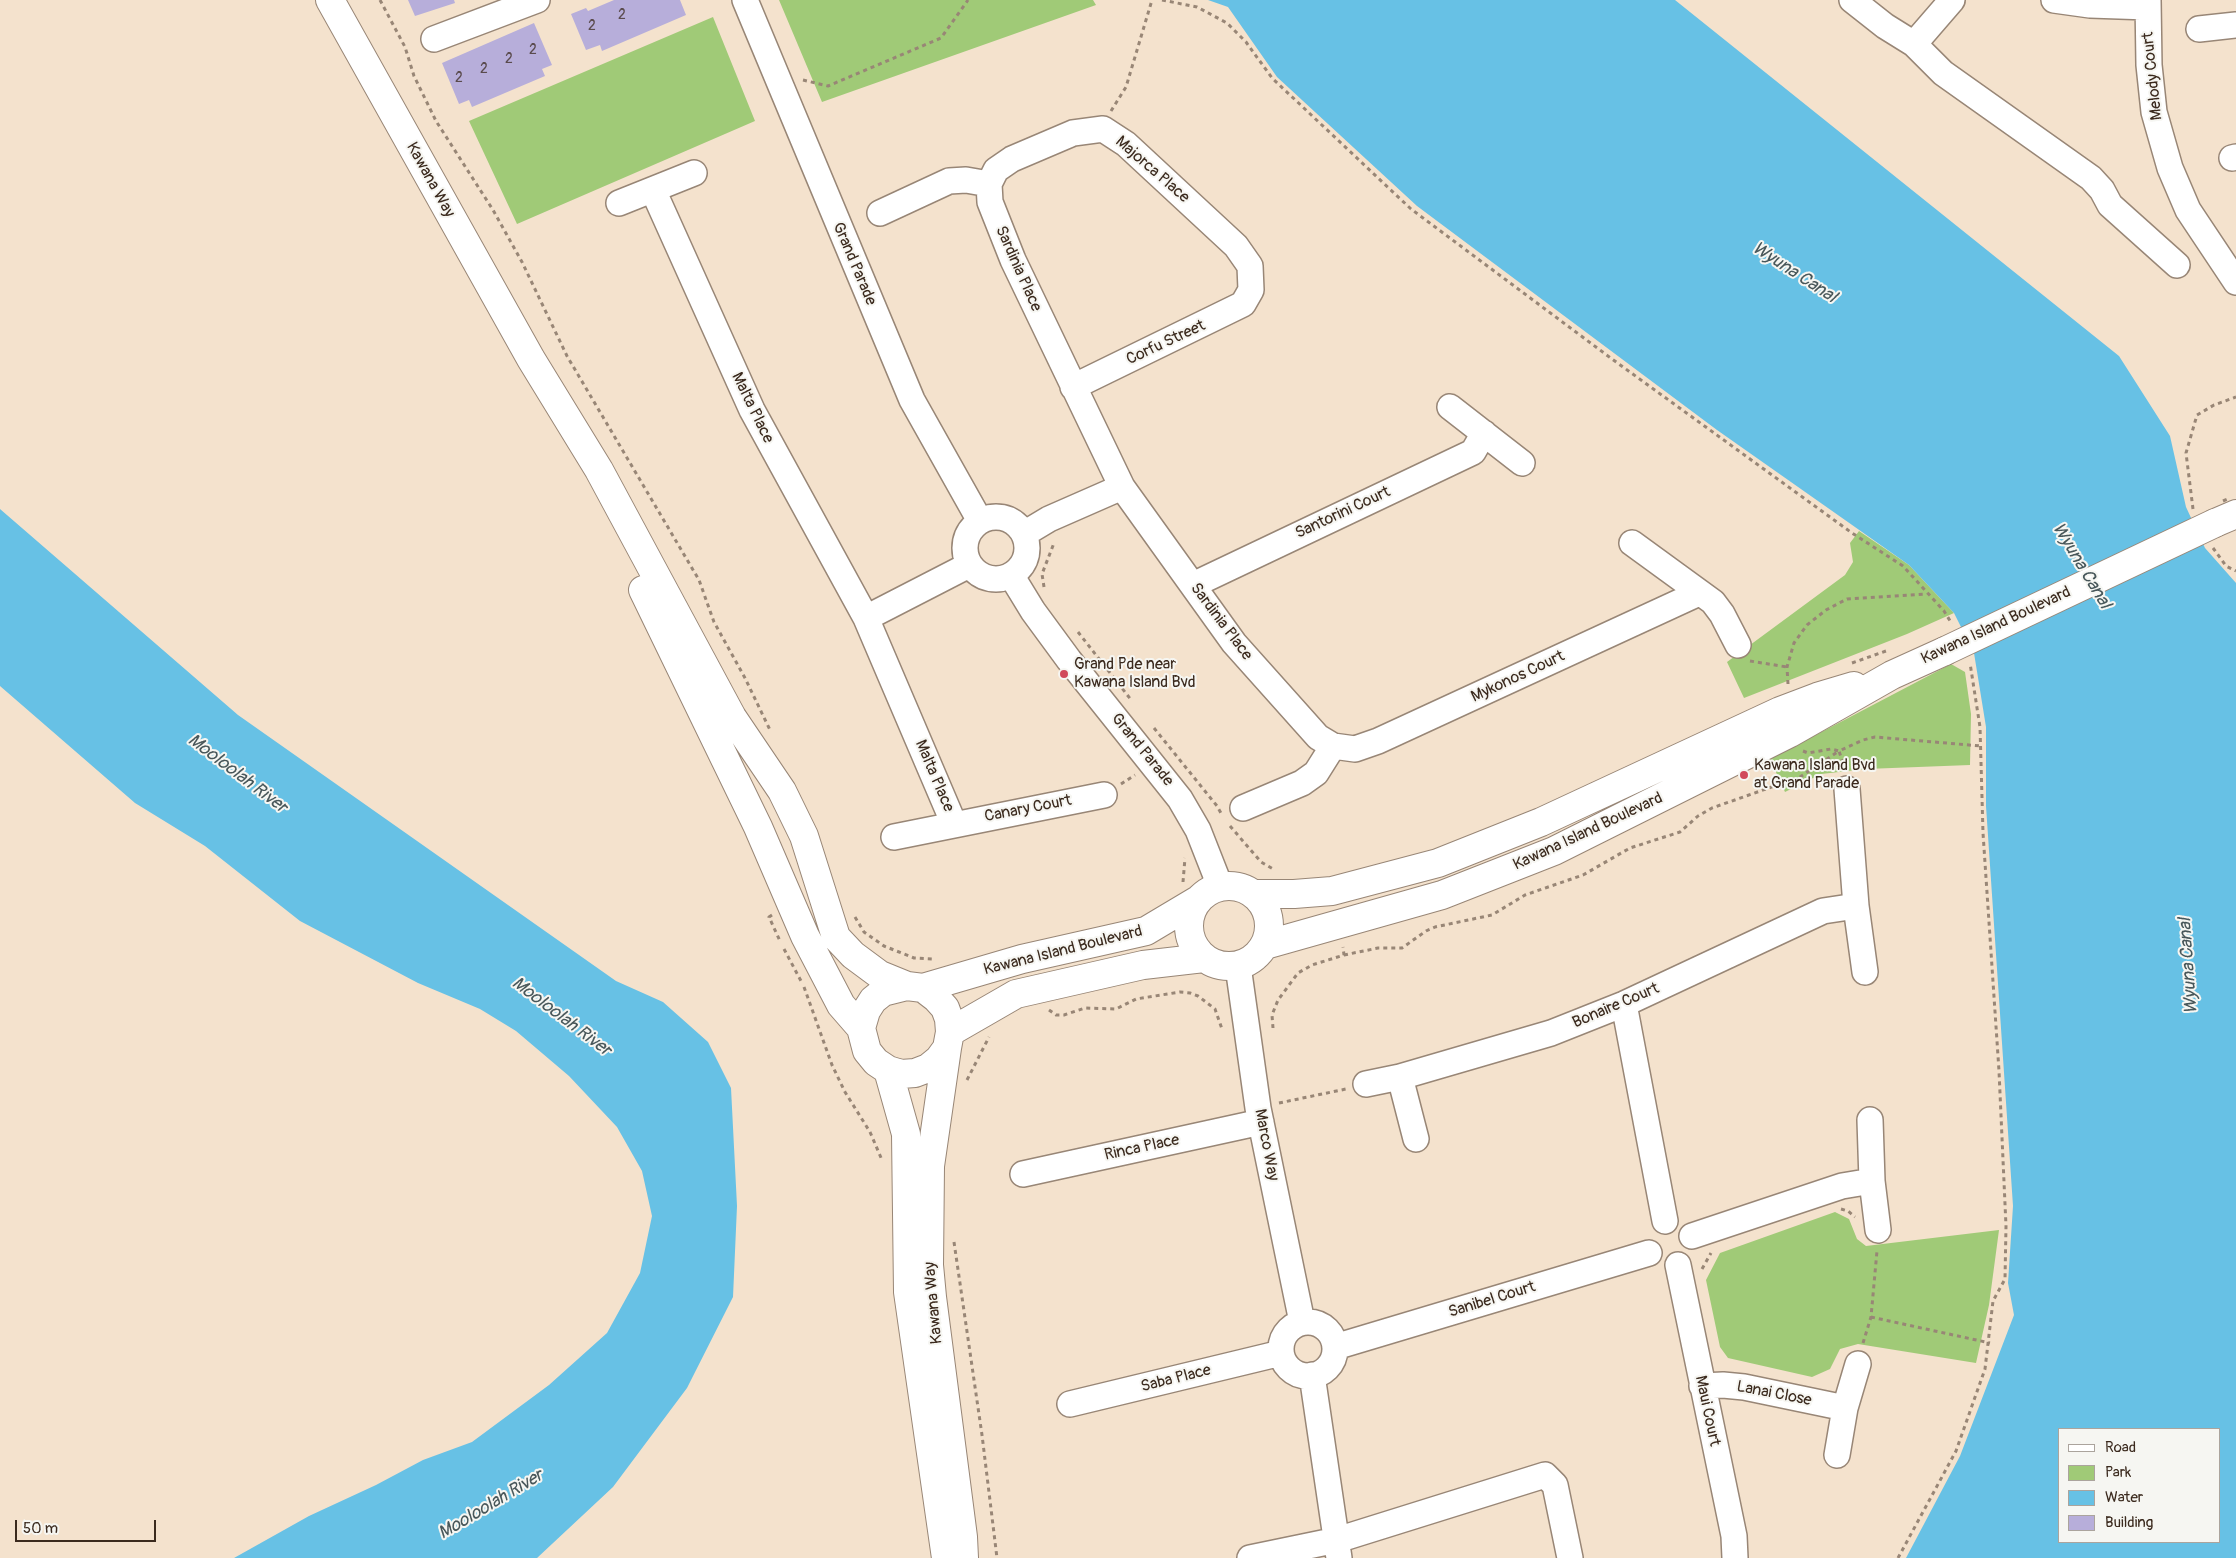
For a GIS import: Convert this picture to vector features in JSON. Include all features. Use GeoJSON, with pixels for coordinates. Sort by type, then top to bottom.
{"type":"FeatureCollection","features":[{"type":"Feature","properties":{"kind":"main road","name":"Kawana Way"},"geometry":{"type":"LineString","coordinates":[[330,0],[531,360]]}},
{"type":"Feature","properties":{"kind":"main road"},"geometry":{"type":"LineString","coordinates":[[531,360],[599,470],[732,717],[782,791],[804,836],[836,937],[853,955],[880,975],[915,987],[936,998],[944,1008],[949,1020],[948,1040],[939,1059],[922,1070],[902,1074],[888,1070],[876,1062],[867,1051],[861,1028],[841,1005],[805,936],[754,818],[531,360]]}},
{"type":"Feature","properties":{"kind":"main road","name":"Kawana Island Boulevard"},"geometry":{"type":"LineString","coordinates":[[1265,945],[1442,895],[1554,851],[1790,733],[1892,675],[2214,523]]}},
{"type":"Feature","properties":{"kind":"main road","name":"Kawana Island Boulevard"},"geometry":{"type":"LineString","coordinates":[[1254,894],[1294,894],[1332,891],[1438,863],[1541,822],[1780,711],[1817,697],[1892,675]]}},
{"type":"Feature","properties":{"kind":"main road"},"geometry":{"type":"LineString","coordinates":[[1234,886],[1254,894],[1264,903],[1269,916],[1270,930],[1265,945],[1258,954],[1238,966],[1214,964],[1204,958],[1193,943],[1188,926],[1199,892],[1234,886]]}},
{"type":"Feature","properties":{"kind":"main road","name":"Kawana Island Boulevard"},"geometry":{"type":"LineString","coordinates":[[915,987],[1022,959],[1146,931],[1199,892]]}},
{"type":"Feature","properties":{"kind":"main road","name":"Kawana Island Boulevard"},"geometry":{"type":"LineString","coordinates":[[948,1040],[1016,994],[1143,965],[1204,958]]}},
{"type":"Feature","properties":{"kind":"main road"},"geometry":{"type":"LineString","coordinates":[[861,1028],[866,1011],[873,1000],[883,992],[895,987],[915,987]]}},
{"type":"Feature","properties":{"kind":"main road","name":"Kawana Way"},"geometry":{"type":"LineString","coordinates":[[948,1040],[930,1166],[930,1265],[932,1298],[963,1537],[964,1558]]}},
{"type":"Feature","properties":{"kind":"main road","name":"Kawana Way"},"geometry":{"type":"LineString","coordinates":[[888,1070],[906,1134],[908,1292],[946,1558]]}},
{"type":"Feature","properties":{"kind":"street"},"geometry":{"type":"LineString","coordinates":[[434,39],[537,0]]}},
{"type":"Feature","properties":{"kind":"street","name":"Grand Parade"},"geometry":{"type":"LineString","coordinates":[[744,0],[912,400],[980,521]]}},
{"type":"Feature","properties":{"kind":"street"},"geometry":{"type":"LineString","coordinates":[[1852,0],[1885,26],[1914,44],[1943,72],[2091,178],[2102,190],[2110,205],[2177,265]]}},
{"type":"Feature","properties":{"kind":"street"},"geometry":{"type":"LineString","coordinates":[[1914,44],[1952,0]]}},
{"type":"Feature","properties":{"kind":"street"},"geometry":{"type":"LineString","coordinates":[[2054,0],[2090,5],[2148,3]]}},
{"type":"Feature","properties":{"kind":"street","name":"Melody Court"},"geometry":{"type":"LineString","coordinates":[[2148,3],[2149,65],[2154,112],[2170,168],[2188,210],[2236,282]]}},
{"type":"Feature","properties":{"kind":"street"},"geometry":{"type":"LineString","coordinates":[[2199,29],[2236,25]]}},
{"type":"Feature","properties":{"kind":"street","name":"Majorca Place"},"geometry":{"type":"LineString","coordinates":[[988,184],[996,170],[1012,159],[1074,133],[1103,129],[1126,144],[1236,246],[1250,266],[1252,290]]}},
{"type":"Feature","properties":{"kind":"street"},"geometry":{"type":"LineString","coordinates":[[619,203],[694,174]]}},
{"type":"Feature","properties":{"kind":"street"},"geometry":{"type":"LineString","coordinates":[[880,213],[949,181],[966,180],[988,184]]}},
{"type":"Feature","properties":{"kind":"street","name":"Sardinia Place"},"geometry":{"type":"LineString","coordinates":[[988,184],[990,202],[999,227],[1073,387],[1122,487],[1234,642],[1318,737],[1333,746]]}},
{"type":"Feature","properties":{"kind":"street","name":"Malta Place"},"geometry":{"type":"LineString","coordinates":[[653,190],[752,410],[866,618],[954,824]]}},
{"type":"Feature","properties":{"kind":"street","name":"Corfu Street"},"geometry":{"type":"LineString","coordinates":[[1073,387],[1229,313],[1243,304],[1252,290]]}},
{"type":"Feature","properties":{"kind":"street"},"geometry":{"type":"LineString","coordinates":[[1450,407],[1522,463]]}},
{"type":"Feature","properties":{"kind":"street","name":"Santorini Court"},"geometry":{"type":"LineString","coordinates":[[1192,585],[1473,452],[1484,433]]}},
{"type":"Feature","properties":{"kind":"street"},"geometry":{"type":"LineString","coordinates":[[1024,534],[1049,520],[1122,487]]}},
{"type":"Feature","properties":{"kind":"street"},"geometry":{"type":"LineString","coordinates":[[1000,517],[1014,523],[1024,534],[1027,553],[1018,570],[1011,575],[1002,579],[984,577],[969,565],[966,557],[966,540],[969,533],[980,521],[1000,517]]}},
{"type":"Feature","properties":{"kind":"street"},"geometry":{"type":"LineString","coordinates":[[1632,543],[1712,602],[1722,614],[1738,645]]}},
{"type":"Feature","properties":{"kind":"street"},"geometry":{"type":"LineString","coordinates":[[866,618],[969,565]]}},
{"type":"Feature","properties":{"kind":"street","name":"Grand Parade"},"geometry":{"type":"LineString","coordinates":[[1011,575],[1033,611],[1069,660],[1154,764],[1180,799],[1198,830],[1199,892]]}},
{"type":"Feature","properties":{"kind":"street","name":"Mykonos Court"},"geometry":{"type":"LineString","coordinates":[[1333,746],[1355,749],[1378,741],[1699,593]]}},
{"type":"Feature","properties":{"kind":"street"},"geometry":{"type":"LineString","coordinates":[[1232,812],[1302,783],[1316,773],[1333,746]]}},
{"type":"Feature","properties":{"kind":"street"},"geometry":{"type":"LineString","coordinates":[[1847,789],[1856,906],[1865,972]]}},
{"type":"Feature","properties":{"kind":"street","name":"Canary Court"},"geometry":{"type":"LineString","coordinates":[[894,837],[1104,795]]}},
{"type":"Feature","properties":{"kind":"street","name":"Bonaire Court"},"geometry":{"type":"LineString","coordinates":[[1366,1084],[1400,1077],[1551,1034],[1624,1004],[1823,911],[1856,906]]}},
{"type":"Feature","properties":{"kind":"street","name":"Marco Way"},"geometry":{"type":"LineString","coordinates":[[1238,966],[1260,1115],[1302,1322]]}},
{"type":"Feature","properties":{"kind":"street"},"geometry":{"type":"LineString","coordinates":[[1624,1004],[1665,1221]]}},
{"type":"Feature","properties":{"kind":"street"},"geometry":{"type":"LineString","coordinates":[[1400,1077],[1416,1139]]}},
{"type":"Feature","properties":{"kind":"street","name":"Rinca Place"},"geometry":{"type":"LineString","coordinates":[[1023,1174],[1260,1115]]}},
{"type":"Feature","properties":{"kind":"street"},"geometry":{"type":"LineString","coordinates":[[1867,1225],[1872,1181],[1870,1120]]}},
{"type":"Feature","properties":{"kind":"street"},"geometry":{"type":"LineString","coordinates":[[1692,1236],[1842,1186],[1872,1181]]}},
{"type":"Feature","properties":{"kind":"street"},"geometry":{"type":"LineString","coordinates":[[1665,1221],[1679,1222],[1689,1230],[1692,1236],[1692,1250],[1689,1257],[1678,1265],[1664,1265],[1653,1258],[1650,1253],[1648,1246],[1650,1233],[1659,1223],[1665,1221]]}},
{"type":"Feature","properties":{"kind":"street","name":"Sanibel Court"},"geometry":{"type":"LineString","coordinates":[[1335,1347],[1650,1253]]}},
{"type":"Feature","properties":{"kind":"street","name":"Maui Court"},"geometry":{"type":"LineString","coordinates":[[1678,1265],[1734,1536],[1735,1558]]}},
{"type":"Feature","properties":{"kind":"street"},"geometry":{"type":"LineString","coordinates":[[1302,1322],[1312,1322],[1328,1330],[1335,1347],[1334,1355],[1326,1368],[1312,1375],[1296,1373],[1284,1361],[1281,1353],[1284,1337],[1288,1330],[1302,1322]]}},
{"type":"Feature","properties":{"kind":"street","name":"Saba Place"},"geometry":{"type":"LineString","coordinates":[[1070,1404],[1281,1353]]}},
{"type":"Feature","properties":{"kind":"street"},"geometry":{"type":"LineString","coordinates":[[1837,1455],[1845,1408],[1858,1364]]}},
{"type":"Feature","properties":{"kind":"street"},"geometry":{"type":"LineString","coordinates":[[1312,1375],[1338,1549]]}},
{"type":"Feature","properties":{"kind":"street","name":"Lanai Close"},"geometry":{"type":"LineString","coordinates":[[1702,1386],[1744,1387],[1845,1408]]}},
{"type":"Feature","properties":{"kind":"street"},"geometry":{"type":"LineString","coordinates":[[1250,1558],[1338,1549],[1545,1475],[1555,1485],[1570,1558]]}},
{"type":"Feature","properties":{"kind":"path"},"geometry":{"type":"LineString","coordinates":[[380,0],[405,47],[414,76],[436,121],[493,210],[522,262],[566,356],[698,580],[714,622],[746,678],[774,737]]}},
{"type":"Feature","properties":{"kind":"path"},"geometry":{"type":"LineString","coordinates":[[803,80],[828,86],[941,38],[968,0]]}},
{"type":"Feature","properties":{"kind":"path"},"geometry":{"type":"LineString","coordinates":[[1103,129],[1105,121],[1126,87],[1152,0]]}},
{"type":"Feature","properties":{"kind":"path"},"geometry":{"type":"LineString","coordinates":[[2236,396],[2214,405],[2197,415],[2186,453],[2192,506],[2214,523],[2226,566],[2236,572]]}},
{"type":"Feature","properties":{"kind":"path"},"geometry":{"type":"LineString","coordinates":[[1790,690],[1787,667],[1794,643],[1807,625],[1826,610],[1847,599],[1927,594]]}},
{"type":"Feature","properties":{"kind":"path"},"geometry":{"type":"LineString","coordinates":[[1738,645],[1745,657],[1751,661],[1787,667]]}},
{"type":"Feature","properties":{"kind":"path"},"geometry":{"type":"LineString","coordinates":[[1845,665],[1894,648]]}},
{"type":"Feature","properties":{"kind":"path"},"geometry":{"type":"LineString","coordinates":[[1790,733],[1800,749],[1808,753],[1831,749],[1839,751]]}},
{"type":"Feature","properties":{"kind":"path"},"geometry":{"type":"LineString","coordinates":[[1272,1028],[1272,1015],[1278,1000],[1298,973],[1312,965],[1344,954],[1378,948],[1402,948],[1435,927],[1492,915],[1525,895],[1583,875],[1630,848],[1680,832],[1698,816],[1712,808],[1800,777],[1839,751],[1863,740],[1875,738],[1981,746]]}},
{"type":"Feature","properties":{"kind":"path"},"geometry":{"type":"LineString","coordinates":[[1104,795],[1154,764]]}},
{"type":"Feature","properties":{"kind":"path"},"geometry":{"type":"LineString","coordinates":[[1199,892],[1183,881],[1185,858],[1177,840],[1232,812]]}},
{"type":"Feature","properties":{"kind":"path"},"geometry":{"type":"LineString","coordinates":[[854,916],[864,932],[884,946],[914,958],[940,959]]}},
{"type":"Feature","properties":{"kind":"path"},"geometry":{"type":"LineString","coordinates":[[1342,945],[1344,954]]}},
{"type":"Feature","properties":{"kind":"path"},"geometry":{"type":"LineString","coordinates":[[1048,1009],[1053,1013],[1064,1015],[1086,1008],[1116,1009],[1136,999],[1150,996],[1190,993],[1198,996],[1214,1009],[1222,1029]]}},
{"type":"Feature","properties":{"kind":"path"},"geometry":{"type":"LineString","coordinates":[[965,1083],[977,1057],[993,1033]]}},
{"type":"Feature","properties":{"kind":"path"},"geometry":{"type":"LineString","coordinates":[[1260,1115],[1366,1084]]}},
{"type":"Feature","properties":{"kind":"path"},"geometry":{"type":"LineString","coordinates":[[1838,1208],[1848,1211],[1867,1225],[1871,1318],[1858,1364]]}},
{"type":"Feature","properties":{"kind":"path"},"geometry":{"type":"LineString","coordinates":[[953,1235],[997,1558]]}},
{"type":"Feature","properties":{"kind":"path"},"geometry":{"type":"LineString","coordinates":[[1700,1276],[1706,1260],[1716,1248]]}},
{"type":"Feature","properties":{"kind":"path"},"geometry":{"type":"LineString","coordinates":[[1871,1318],[1990,1343]]}},
{"type":"Feature","properties":{"kind":"green space"},"geometry":{"type":"Polygon","coordinates":[[[779,0],[1093,0],[1096,5],[822,102],[779,0]]]}},
{"type":"Feature","properties":{"kind":"green space"},"geometry":{"type":"Polygon","coordinates":[[[713,17],[755,121],[517,224],[469,121],[713,17]]]}},
{"type":"Feature","properties":{"kind":"green space"},"geometry":{"type":"Polygon","coordinates":[[[1859,531],[1909,565],[1954,613],[1907,634],[1744,698],[1727,662],[1845,575],[1853,562],[1850,543],[1859,531]]]}},
{"type":"Feature","properties":{"kind":"green space"},"geometry":{"type":"Polygon","coordinates":[[[1951,664],[1965,672],[1971,714],[1970,765],[1866,769],[1821,774],[1785,792],[1770,759],[1951,664]]]}},
{"type":"Feature","properties":{"kind":"green space"},"geometry":{"type":"Polygon","coordinates":[[[1835,1212],[1849,1219],[1857,1239],[1866,1246],[1999,1230],[1989,1305],[1976,1363],[1858,1344],[1840,1349],[1830,1369],[1812,1377],[1728,1358],[1720,1347],[1706,1280],[1720,1253],[1835,1212]]]}},
{"type":"Feature","properties":{"kind":"water","name":"Wyuna Canal"},"geometry":{"type":"Polygon","coordinates":[[[1208,0],[1675,0],[2119,356],[2170,436],[2186,507],[2205,548],[2236,583],[2236,1558],[1906,1558],[1960,1456],[2014,1315],[2008,1283],[2013,1206],[1986,806],[1986,727],[1974,653],[1954,613],[1909,565],[1717,430],[1417,206],[1277,77],[1228,7],[1208,0]]]}},
{"type":"Feature","properties":{"kind":"water","name":"Mooloolah River"},"geometry":{"type":"Polygon","coordinates":[[[0,509],[238,715],[616,981],[663,1002],[708,1042],[731,1088],[737,1206],[733,1297],[687,1388],[613,1487],[537,1558],[234,1558],[309,1516],[376,1485],[423,1460],[472,1442],[549,1385],[607,1333],[640,1273],[652,1216],[642,1171],[617,1127],[569,1076],[516,1031],[480,1009],[418,983],[300,921],[205,846],[135,803],[0,686],[0,509]]]}},
{"type":"Feature","properties":{"kind":"building"},"geometry":{"type":"Polygon","coordinates":[[[408,0],[454,0],[455,3],[415,16],[408,0]]]}},
{"type":"Feature","properties":{"kind":"building"},"geometry":{"type":"Polygon","coordinates":[[[614,0],[680,0],[686,15],[602,51],[600,45],[586,50],[571,14],[586,8],[588,11],[614,0]]]}},
{"type":"Feature","properties":{"kind":"building"},"geometry":{"type":"Polygon","coordinates":[[[534,23],[552,65],[542,69],[545,76],[472,107],[469,100],[459,104],[442,63],[534,23]]]}},
{"type":"Feature","properties":{"kind":"place","name":"Grand Pde near Kawana Island Bvd"},"geometry":{"type":"Point","coordinates":[1064,674]}},
{"type":"Feature","properties":{"kind":"place","name":"Kawana Island Bvd at Grand Parade"},"geometry":{"type":"Point","coordinates":[1744,775]}}]}
